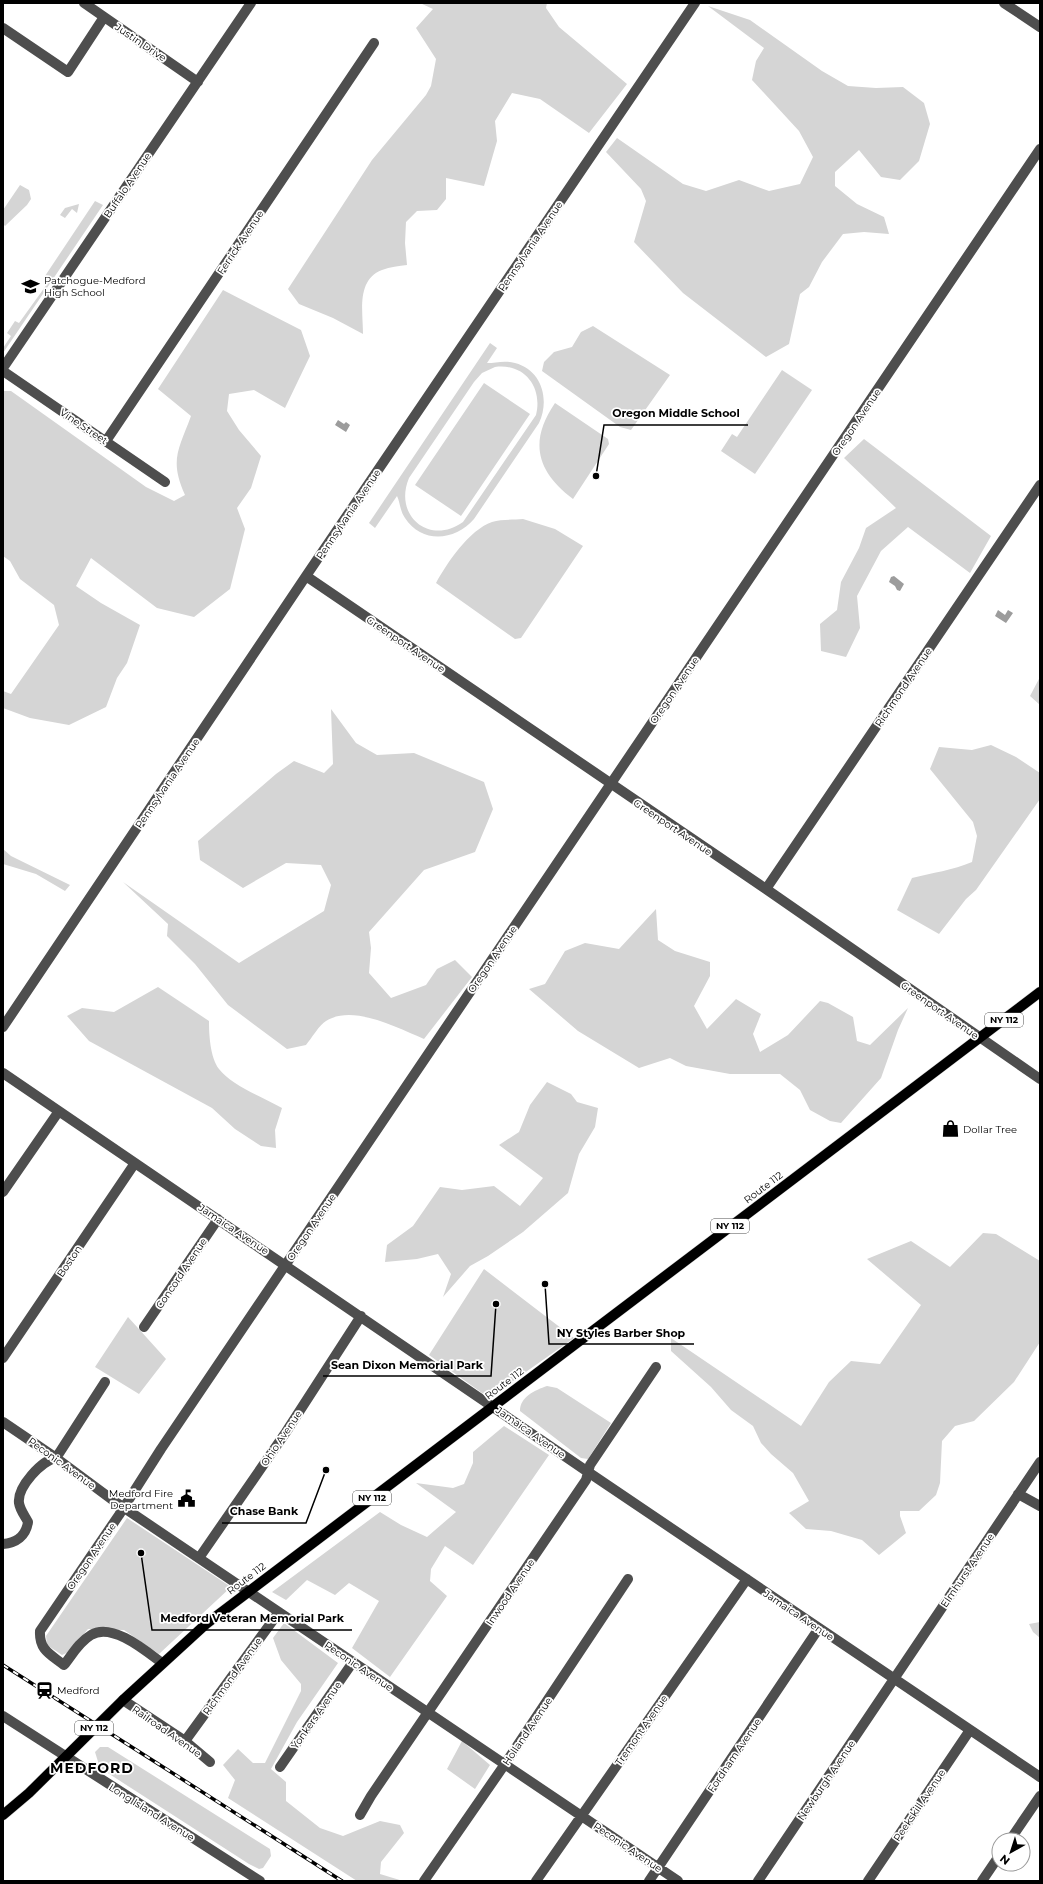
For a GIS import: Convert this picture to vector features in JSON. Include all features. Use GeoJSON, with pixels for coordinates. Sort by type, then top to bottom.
{"type":"FeatureCollection","features":[{"type":"Feature","properties":{"kind":"main road","name":"Route 112"},"geometry":{"type":"LineString","coordinates":[[3,1815],[29,1793],[123,1700],[200,1628],[1040,992]]}},
{"type":"Feature","properties":{"kind":"street","name":"Justin Drive"},"geometry":{"type":"LineString","coordinates":[[84,3],[198,82]]}},
{"type":"Feature","properties":{"kind":"street","name":"Buffalo Avenue"},"geometry":{"type":"LineString","coordinates":[[3,368],[251,3]]}},
{"type":"Feature","properties":{"kind":"street","name":"Pennsylvania Avenue"},"geometry":{"type":"LineString","coordinates":[[3,1027],[306,576],[695,3]]}},
{"type":"Feature","properties":{"kind":"street"},"geometry":{"type":"LineString","coordinates":[[1004,3],[1040,27]]}},
{"type":"Feature","properties":{"kind":"street"},"geometry":{"type":"LineString","coordinates":[[3,28],[68,72],[104,17]]}},
{"type":"Feature","properties":{"kind":"street","name":"Ferrick Avenue"},"geometry":{"type":"LineString","coordinates":[[106,441],[374,43]]}},
{"type":"Feature","properties":{"kind":"street","name":"Oregon Avenue"},"geometry":{"type":"LineString","coordinates":[[162,1663],[125,1638],[108,1631],[92,1634],[82,1642],[64,1665],[43,1649],[39,1640],[40,1631],[285,1264],[1040,149]]}},
{"type":"Feature","properties":{"kind":"street","name":"Vine Street"},"geometry":{"type":"LineString","coordinates":[[3,372],[165,482]]}},
{"type":"Feature","properties":{"kind":"street","name":"Richmond Avenue"},"geometry":{"type":"LineString","coordinates":[[766,889],[1040,485]]}},
{"type":"Feature","properties":{"kind":"street","name":"Greenport Avenue"},"geometry":{"type":"LineString","coordinates":[[306,576],[766,889],[1040,1078]]}},
{"type":"Feature","properties":{"kind":"street","name":"Jamaica Avenue"},"geometry":{"type":"LineString","coordinates":[[3,1073],[588,1472],[1040,1777]]}},
{"type":"Feature","properties":{"kind":"street"},"geometry":{"type":"LineString","coordinates":[[3,1192],[59,1111]]}},
{"type":"Feature","properties":{"kind":"street","name":"Boston"},"geometry":{"type":"LineString","coordinates":[[3,1358],[135,1163]]}},
{"type":"Feature","properties":{"kind":"street","name":"Concord Avenue"},"geometry":{"type":"LineString","coordinates":[[144,1327],[218,1219]]}},
{"type":"Feature","properties":{"kind":"street","name":"Ohio Avenue"},"geometry":{"type":"LineString","coordinates":[[199,1558],[286,1432],[361,1316]]}},
{"type":"Feature","properties":{"kind":"street","name":"Inwood Avenue"},"geometry":{"type":"LineString","coordinates":[[360,1815],[428,1712],[586,1480],[590,1465],[656,1367]]}},
{"type":"Feature","properties":{"kind":"street"},"geometry":{"type":"LineString","coordinates":[[3,1544],[12,1543],[20,1539],[27,1528],[28,1522],[21,1510],[19,1502],[22,1491],[29,1478],[49,1459],[56,1458],[105,1382]]}},
{"type":"Feature","properties":{"kind":"street","name":"Peconic Avenue"},"geometry":{"type":"LineString","coordinates":[[3,1422],[56,1458],[89,1484],[678,1881]]}},
{"type":"Feature","properties":{"kind":"street","name":"Elmhurst Avenue"},"geometry":{"type":"LineString","coordinates":[[894,1678],[1040,1462]]}},
{"type":"Feature","properties":{"kind":"street"},"geometry":{"type":"LineString","coordinates":[[1018,1494],[1040,1506]]}},
{"type":"Feature","properties":{"kind":"street","name":"Holland Avenue"},"geometry":{"type":"LineString","coordinates":[[424,1881],[505,1764],[628,1579]]}},
{"type":"Feature","properties":{"kind":"street","name":"Tremont Avenue"},"geometry":{"type":"LineString","coordinates":[[536,1881],[580,1815],[746,1579]]}},
{"type":"Feature","properties":{"kind":"street","name":"Richmond Avenue"},"geometry":{"type":"LineString","coordinates":[[185,1741],[279,1612]]}},
{"type":"Feature","properties":{"kind":"street","name":"Fordham Avenue"},"geometry":{"type":"LineString","coordinates":[[649,1881],[818,1628]]}},
{"type":"Feature","properties":{"kind":"street","name":"Yonkers Avenue"},"geometry":{"type":"LineString","coordinates":[[280,1767],[353,1662]]}},
{"type":"Feature","properties":{"kind":"street","name":"Newburgh Avenue"},"geometry":{"type":"LineString","coordinates":[[758,1881],[894,1678]]}},
{"type":"Feature","properties":{"kind":"street","name":"Railroad Avenue"},"geometry":{"type":"LineString","coordinates":[[123,1700],[185,1741],[210,1762]]}},
{"type":"Feature","properties":{"kind":"street","name":"Long Island Avenue"},"geometry":{"type":"LineString","coordinates":[[3,1716],[260,1881]]}},
{"type":"Feature","properties":{"kind":"street","name":"Peekskill Avenue"},"geometry":{"type":"LineString","coordinates":[[868,1881],[970,1730]]}},
{"type":"Feature","properties":{"kind":"street"},"geometry":{"type":"LineString","coordinates":[[1015,1832],[1040,1796]]}},
{"type":"Feature","properties":{"kind":"street"},"geometry":{"type":"LineString","coordinates":[[982,1881],[991,1868]]}},
{"type":"Feature","properties":{"kind":"shaded area"},"geometry":{"type":"Polygon","coordinates":[[[420,3],[547,3],[546,8],[559,27],[627,84],[589,133],[540,99],[512,93],[495,121],[497,141],[484,186],[446,178],[446,199],[437,210],[417,211],[406,222],[405,243],[407,265],[382,270],[368,281],[362,307],[363,334],[333,318],[299,304],[288,289],[372,160],[426,95],[431,86],[436,59],[416,28],[433,9],[420,3]]]}},
{"type":"Feature","properties":{"kind":"shaded area"},"geometry":{"type":"Polygon","coordinates":[[[708,6],[750,20],[822,71],[848,86],[876,88],[903,87],[924,103],[930,124],[919,161],[900,180],[881,177],[859,150],[835,172],[835,186],[857,204],[884,217],[889,234],[864,232],[843,234],[822,262],[809,287],[800,294],[789,344],[766,357],[683,293],[634,242],[646,201],[641,189],[606,152],[617,138],[683,184],[706,191],[739,180],[769,191],[800,184],[813,157],[799,131],[752,80],[756,61],[764,48],[708,6]]]}},
{"type":"Feature","properties":{"kind":"shaded area"},"geometry":{"type":"Polygon","coordinates":[[[20,185],[29,190],[31,199],[27,205],[5,226],[3,224],[3,210],[20,185]]]}},
{"type":"Feature","properties":{"kind":"shaded area"},"geometry":{"type":"Polygon","coordinates":[[[95,201],[103,205],[3,353],[3,348],[11,336],[7,333],[15,321],[19,323],[50,280],[45,276],[95,201]]]}},
{"type":"Feature","properties":{"kind":"shaded area"},"geometry":{"type":"Polygon","coordinates":[[[79,204],[77,213],[72,209],[65,218],[60,215],[65,208],[79,204]]]}},
{"type":"Feature","properties":{"kind":"shaded area"},"geometry":{"type":"Polygon","coordinates":[[[223,290],[301,330],[310,356],[285,408],[254,390],[229,394],[227,411],[239,430],[261,456],[251,488],[237,508],[245,529],[230,589],[194,617],[157,608],[91,558],[76,586],[101,603],[140,625],[127,663],[117,678],[106,707],[69,725],[30,718],[3,708],[3,691],[11,694],[59,625],[54,605],[20,579],[10,561],[3,556],[3,391],[11,391],[146,487],[174,501],[185,495],[180,483],[177,463],[180,446],[191,416],[158,389],[223,290]]]}},
{"type":"Feature","properties":{"kind":"shaded area"},"geometry":{"type":"Polygon","coordinates":[[[593,326],[670,375],[631,430],[620,427],[542,371],[544,362],[554,352],[572,347],[581,332],[593,326]]]}},
{"type":"Feature","properties":{"kind":"shaded area"},"geometry":{"type":"Polygon","coordinates":[[[490,343],[497,348],[487,363],[511,362],[532,372],[541,387],[543,396],[544,405],[539,423],[474,519],[458,532],[448,535],[429,536],[412,526],[405,518],[397,496],[375,528],[369,523],[490,343]],[[495,367],[482,373],[474,382],[409,478],[405,492],[406,504],[410,515],[427,529],[438,531],[451,529],[463,522],[536,415],[537,395],[534,386],[523,373],[515,369],[495,367]]]}},
{"type":"Feature","properties":{"kind":"shaded area"},"geometry":{"type":"Polygon","coordinates":[[[782,370],[812,390],[755,474],[721,451],[732,434],[737,437],[782,370]]]}},
{"type":"Feature","properties":{"kind":"shaded area"},"geometry":{"type":"Polygon","coordinates":[[[484,383],[530,414],[461,516],[415,485],[484,383]]]}},
{"type":"Feature","properties":{"kind":"shaded area"},"geometry":{"type":"Polygon","coordinates":[[[555,403],[608,439],[609,444],[573,499],[551,478],[540,455],[542,430],[555,403]]]}},
{"type":"Feature","properties":{"kind":"shaded area"},"geometry":{"type":"Polygon","coordinates":[[[338,420],[344,424],[346,422],[350,425],[346,432],[335,425],[338,420]]]}},
{"type":"Feature","properties":{"kind":"shaded area"},"geometry":{"type":"Polygon","coordinates":[[[864,439],[991,536],[970,573],[908,527],[881,551],[857,596],[860,628],[846,657],[821,651],[820,624],[837,610],[841,582],[859,548],[866,528],[896,508],[844,458],[864,439]]]}},
{"type":"Feature","properties":{"kind":"shaded area"},"geometry":{"type":"Polygon","coordinates":[[[523,519],[555,529],[583,546],[521,638],[515,639],[436,583],[452,557],[475,532],[483,526],[496,521],[523,519]]]}},
{"type":"Feature","properties":{"kind":"shaded area"},"geometry":{"type":"Polygon","coordinates":[[[894,576],[904,584],[900,591],[889,582],[891,577],[894,576]]]}},
{"type":"Feature","properties":{"kind":"shaded area"},"geometry":{"type":"Polygon","coordinates":[[[998,610],[1005,615],[1008,610],[1013,613],[1006,623],[995,616],[998,610]]]}},
{"type":"Feature","properties":{"kind":"shaded area"},"geometry":{"type":"Polygon","coordinates":[[[1040,677],[1040,705],[1030,696],[1040,677]]]}},
{"type":"Feature","properties":{"kind":"shaded area"},"geometry":{"type":"Polygon","coordinates":[[[331,709],[356,743],[377,755],[414,753],[484,782],[493,809],[475,852],[424,870],[369,932],[371,948],[369,973],[391,998],[426,985],[437,969],[455,960],[472,977],[424,1039],[389,1024],[362,1016],[349,1015],[337,1016],[326,1021],[318,1028],[306,1045],[287,1049],[228,1005],[195,964],[167,936],[168,924],[123,882],[239,963],[324,911],[331,885],[321,865],[286,863],[243,888],[200,860],[198,841],[276,774],[294,761],[324,773],[333,764],[331,709]]]}},
{"type":"Feature","properties":{"kind":"shaded area"},"geometry":{"type":"Polygon","coordinates":[[[991,745],[1016,757],[1040,773],[1040,799],[976,890],[966,899],[939,934],[897,910],[912,878],[972,862],[977,836],[973,822],[930,769],[939,747],[972,750],[991,745]]]}},
{"type":"Feature","properties":{"kind":"shaded area"},"geometry":{"type":"Polygon","coordinates":[[[3,849],[11,856],[70,885],[65,891],[36,874],[3,864],[3,849]]]}},
{"type":"Feature","properties":{"kind":"shaded area"},"geometry":{"type":"Polygon","coordinates":[[[656,909],[658,940],[675,951],[710,962],[710,976],[694,1006],[707,1029],[736,999],[761,1014],[753,1034],[760,1052],[788,1035],[820,1001],[828,1003],[853,1017],[857,1041],[870,1045],[908,1008],[898,1030],[881,1078],[841,1123],[830,1121],[810,1110],[800,1090],[780,1074],[730,1074],[686,1066],[670,1058],[639,1068],[578,1031],[529,989],[545,984],[565,951],[585,943],[619,949],[656,909]]]}},
{"type":"Feature","properties":{"kind":"shaded area"},"geometry":{"type":"Polygon","coordinates":[[[158,987],[209,1021],[212,1052],[216,1064],[224,1075],[239,1086],[282,1108],[275,1130],[276,1148],[261,1146],[235,1129],[212,1108],[89,1041],[67,1016],[82,1008],[114,1012],[158,987]]]}},
{"type":"Feature","properties":{"kind":"shaded area"},"geometry":{"type":"Polygon","coordinates":[[[547,1082],[571,1094],[577,1102],[598,1108],[595,1127],[579,1154],[568,1193],[523,1232],[488,1256],[470,1266],[443,1297],[451,1274],[438,1254],[417,1259],[385,1262],[387,1245],[413,1226],[440,1187],[462,1190],[494,1186],[520,1206],[543,1178],[499,1145],[519,1132],[530,1105],[547,1082]]]}},
{"type":"Feature","properties":{"kind":"shaded area"},"geometry":{"type":"Polygon","coordinates":[[[983,1233],[996,1234],[1040,1261],[1040,1342],[1014,1382],[974,1421],[955,1426],[942,1441],[940,1483],[936,1495],[919,1511],[900,1511],[900,1516],[906,1533],[879,1555],[862,1540],[831,1531],[806,1529],[789,1513],[809,1501],[793,1473],[761,1443],[753,1426],[731,1410],[711,1387],[671,1351],[671,1338],[801,1426],[829,1382],[851,1361],[880,1364],[921,1305],[867,1259],[911,1241],[950,1267],[983,1233]]]}},
{"type":"Feature","properties":{"kind":"shaded area"},"geometry":{"type":"Polygon","coordinates":[[[484,1269],[574,1338],[489,1398],[429,1355],[484,1269]]]}},
{"type":"Feature","properties":{"kind":"shaded area"},"geometry":{"type":"Polygon","coordinates":[[[128,1317],[166,1359],[139,1394],[95,1367],[128,1317]]]}},
{"type":"Feature","properties":{"kind":"shaded area"},"geometry":{"type":"Polygon","coordinates":[[[547,1386],[557,1388],[611,1423],[588,1459],[581,1458],[520,1411],[525,1398],[533,1392],[547,1386]]]}},
{"type":"Feature","properties":{"kind":"shaded area"},"geometry":{"type":"Polygon","coordinates":[[[504,1426],[549,1455],[473,1565],[445,1546],[431,1569],[430,1581],[447,1596],[390,1677],[352,1648],[379,1601],[349,1583],[335,1595],[307,1580],[286,1600],[272,1592],[380,1512],[401,1525],[427,1537],[456,1512],[416,1483],[453,1488],[464,1484],[473,1463],[473,1452],[504,1426]]]}},
{"type":"Feature","properties":{"kind":"shaded area"},"geometry":{"type":"Polygon","coordinates":[[[127,1518],[231,1587],[159,1654],[124,1630],[88,1629],[69,1652],[62,1655],[47,1645],[46,1636],[127,1518]]]}},
{"type":"Feature","properties":{"kind":"shaded area"},"geometry":{"type":"Polygon","coordinates":[[[1040,1622],[1040,1638],[1033,1632],[1029,1624],[1040,1622]]]}},
{"type":"Feature","properties":{"kind":"shaded area"},"geometry":{"type":"Polygon","coordinates":[[[284,1623],[338,1663],[297,1722],[271,1769],[286,1782],[286,1801],[320,1828],[343,1836],[380,1821],[400,1825],[404,1833],[381,1862],[380,1874],[403,1881],[357,1881],[228,1798],[235,1780],[223,1765],[238,1749],[253,1763],[265,1763],[301,1691],[301,1684],[281,1660],[273,1638],[284,1623]]]}},
{"type":"Feature","properties":{"kind":"shaded area"},"geometry":{"type":"Polygon","coordinates":[[[462,1741],[490,1765],[475,1789],[447,1769],[462,1741]]]}},
{"type":"Feature","properties":{"kind":"shaded area"},"geometry":{"type":"Polygon","coordinates":[[[100,1747],[108,1747],[270,1849],[271,1856],[263,1868],[259,1869],[249,1864],[100,1768],[95,1752],[100,1747]]]}},
{"type":"Feature","properties":{"kind":"railway"},"geometry":{"type":"LineString","coordinates":[[3,1665],[342,1881]]}},
{"type":"Feature","properties":{"kind":"place","name":"Patchogue-Medford High School"},"geometry":{"type":"Point","coordinates":[31,286]}},
{"type":"Feature","properties":{"kind":"place","name":"Oregon Middle School"},"geometry":{"type":"Point","coordinates":[596,476]}},
{"type":"Feature","properties":{"kind":"place","name":"Dollar Tree"},"geometry":{"type":"Point","coordinates":[950,1129]}},
{"type":"Feature","properties":{"kind":"place","name":"NY Styles Barber Shop"},"geometry":{"type":"Point","coordinates":[545,1284]}},
{"type":"Feature","properties":{"kind":"place","name":"Sean Dixon Memorial Park"},"geometry":{"type":"Point","coordinates":[496,1304]}},
{"type":"Feature","properties":{"kind":"place","name":"Chase Bank"},"geometry":{"type":"Point","coordinates":[326,1470]}},
{"type":"Feature","properties":{"kind":"place","name":"Medford Fire Department"},"geometry":{"type":"Point","coordinates":[186,1499]}},
{"type":"Feature","properties":{"kind":"place","name":"Medford Veteran Memorial Park"},"geometry":{"type":"Point","coordinates":[141,1553]}},
{"type":"Feature","properties":{"kind":"place","name":"Medford"},"geometry":{"type":"Point","coordinates":[44,1690]}},
{"type":"Feature","properties":{"kind":"district","name":"MEDFORD"},"geometry":{"type":"Point","coordinates":[92,1768]}}]}
